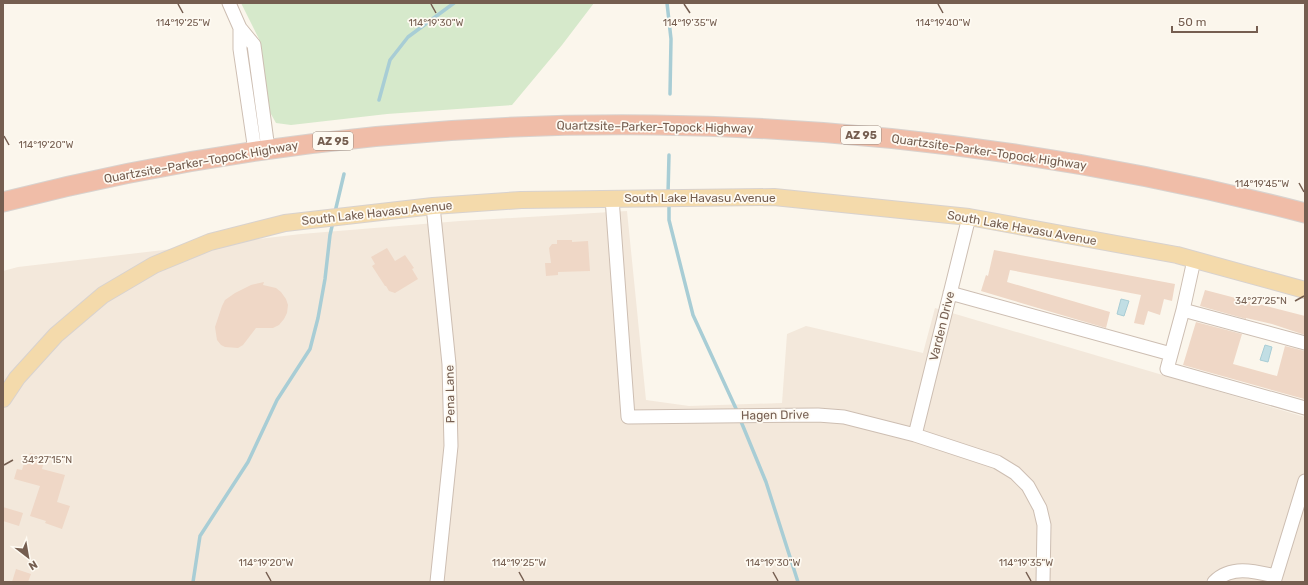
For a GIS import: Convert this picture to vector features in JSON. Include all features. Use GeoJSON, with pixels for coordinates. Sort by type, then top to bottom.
{"type":"FeatureCollection","features":[{"type":"Feature","properties":{"kind":"highway","name":"Quartzsite–Parker–Topock Highway"},"geometry":{"type":"LineString","coordinates":[[3,202],[109,177],[261,150],[411,133],[542,126],[673,124],[803,130],[934,143],[1071,163],[1194,186],[1305,213]]}},
{"type":"Feature","properties":{"kind":"main road","name":"South Lake Havasu Avenue"},"geometry":{"type":"LineString","coordinates":[[3,399],[17,378],[56,335],[103,296],[154,265],[210,242],[285,223],[433,206],[521,200],[774,197],[969,217],[1177,255],[1305,290]]}},
{"type":"Feature","properties":{"kind":"street"},"geometry":{"type":"LineString","coordinates":[[229,3],[240,28],[240,49],[261,150]]}},
{"type":"Feature","properties":{"kind":"street","name":"Hagen Drive"},"geometry":{"type":"LineString","coordinates":[[612,198],[628,417],[818,415],[844,417],[915,435],[997,462],[1015,473],[1028,486],[1040,508],[1044,525],[1043,582]]}},
{"type":"Feature","properties":{"kind":"street","name":"Pena Lane"},"geometry":{"type":"LineString","coordinates":[[433,206],[449,364],[451,446],[437,582]]}},
{"type":"Feature","properties":{"kind":"street","name":"Varden Drive"},"geometry":{"type":"LineString","coordinates":[[915,435],[969,217]]}},
{"type":"Feature","properties":{"kind":"street"},"geometry":{"type":"LineString","coordinates":[[1194,260],[1183,310],[1167,369],[1305,408]]}},
{"type":"Feature","properties":{"kind":"street"},"geometry":{"type":"LineString","coordinates":[[950,293],[1171,354]]}},
{"type":"Feature","properties":{"kind":"street"},"geometry":{"type":"LineString","coordinates":[[1183,310],[1305,343]]}},
{"type":"Feature","properties":{"kind":"street"},"geometry":{"type":"LineString","coordinates":[[1214,582],[1219,577],[1234,570],[1253,570],[1274,579],[1305,481]]}},
{"type":"Feature","properties":{"kind":"shaded area"},"geometry":{"type":"Polygon","coordinates":[[[627,211],[646,400],[689,406],[782,403],[787,334],[806,326],[923,353],[935,308],[1305,417],[1305,582],[3,582],[3,271],[18,267],[301,234],[460,221],[627,211]]]}},
{"type":"Feature","properties":{"kind":"green space"},"geometry":{"type":"Polygon","coordinates":[[[241,3],[594,3],[562,45],[512,105],[387,114],[291,125],[276,123],[267,107],[259,39],[241,3]]]}},
{"type":"Feature","properties":{"kind":"water"},"geometry":{"type":"Polygon","coordinates":[[[1121,299],[1129,301],[1124,316],[1117,314],[1121,299]]]}},
{"type":"Feature","properties":{"kind":"water"},"geometry":{"type":"Polygon","coordinates":[[[1265,345],[1272,347],[1268,362],[1260,360],[1265,345]]]}},
{"type":"Feature","properties":{"kind":"building"},"geometry":{"type":"Polygon","coordinates":[[[557,240],[572,240],[572,242],[588,241],[590,271],[558,272],[558,275],[546,276],[545,263],[551,263],[549,248],[552,244],[557,244],[557,240]]]}},
{"type":"Feature","properties":{"kind":"building"},"geometry":{"type":"Polygon","coordinates":[[[387,248],[395,261],[405,255],[414,268],[412,269],[418,279],[395,293],[389,291],[372,266],[375,264],[371,257],[387,248]]]}},
{"type":"Feature","properties":{"kind":"building"},"geometry":{"type":"Polygon","coordinates":[[[994,250],[1175,284],[1172,301],[1164,299],[1160,315],[1148,311],[1144,325],[1134,323],[1141,295],[1010,270],[1007,282],[1110,312],[1106,328],[981,291],[986,275],[988,276],[994,250]]]}},
{"type":"Feature","properties":{"kind":"building"},"geometry":{"type":"Polygon","coordinates":[[[264,282],[263,285],[276,288],[286,299],[288,305],[287,313],[284,319],[279,325],[273,328],[256,328],[243,345],[238,348],[225,347],[221,345],[217,340],[215,327],[225,300],[251,285],[264,282]]]}},
{"type":"Feature","properties":{"kind":"building"},"geometry":{"type":"Polygon","coordinates":[[[1205,290],[1305,316],[1305,335],[1272,324],[1246,319],[1200,306],[1205,290]]]}},
{"type":"Feature","properties":{"kind":"building"},"geometry":{"type":"Polygon","coordinates":[[[1196,322],[1242,334],[1233,364],[1277,376],[1285,346],[1305,351],[1304,399],[1183,365],[1196,322]]]}},
{"type":"Feature","properties":{"kind":"building"},"geometry":{"type":"Polygon","coordinates":[[[30,453],[45,457],[42,469],[65,475],[57,502],[70,506],[62,529],[45,523],[46,521],[30,516],[40,486],[14,479],[17,469],[22,470],[26,457],[29,458],[30,453]]]}},
{"type":"Feature","properties":{"kind":"building"},"geometry":{"type":"Polygon","coordinates":[[[3,507],[23,513],[19,526],[3,521],[3,507]]]}},
{"type":"Feature","properties":{"kind":"building"},"geometry":{"type":"Polygon","coordinates":[[[16,569],[31,574],[28,582],[12,582],[16,569]]]}},
{"type":"Feature","properties":{"kind":"waterway"},"geometry":{"type":"LineString","coordinates":[[379,100],[390,60],[408,37],[454,3]]}},
{"type":"Feature","properties":{"kind":"waterway"},"geometry":{"type":"LineString","coordinates":[[667,3],[671,39],[670,94]]}},
{"type":"Feature","properties":{"kind":"waterway"},"geometry":{"type":"LineString","coordinates":[[668,194],[669,155]]}},
{"type":"Feature","properties":{"kind":"waterway"},"geometry":{"type":"LineString","coordinates":[[335,212],[344,174]]}},
{"type":"Feature","properties":{"kind":"waterway"},"geometry":{"type":"LineString","coordinates":[[669,202],[669,220],[693,315],[738,413]]}},
{"type":"Feature","properties":{"kind":"waterway"},"geometry":{"type":"LineString","coordinates":[[193,582],[200,536],[248,462],[277,400],[310,349],[318,318],[333,222]]}},
{"type":"Feature","properties":{"kind":"waterway"},"geometry":{"type":"LineString","coordinates":[[740,419],[766,482],[798,582]]}}]}
